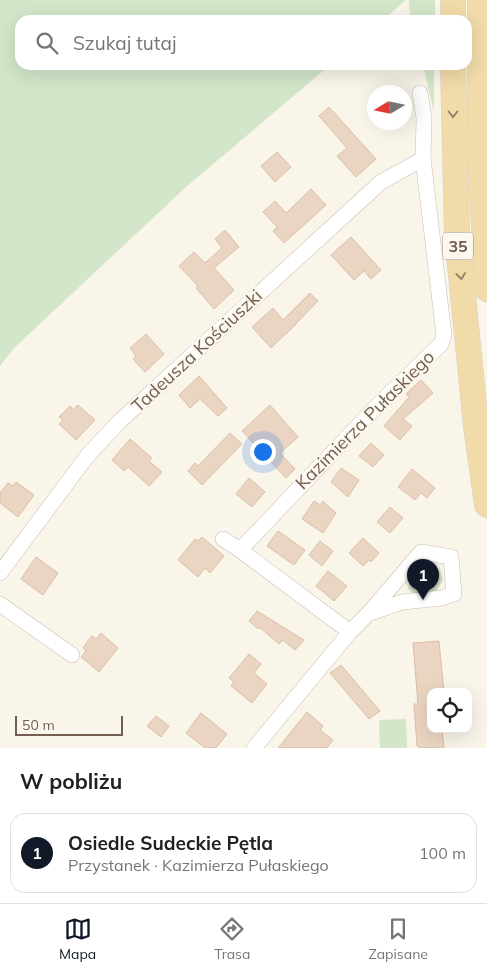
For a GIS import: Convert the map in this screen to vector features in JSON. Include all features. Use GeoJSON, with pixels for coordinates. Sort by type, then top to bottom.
{"type":"FeatureCollection","features":[{"type":"Feature","properties":{"kind":"main road"},"geometry":{"type":"LineString","coordinates":[[454,0],[454,15]]}},
{"type":"Feature","properties":{"kind":"main road","name":"35"},"geometry":{"type":"LineString","coordinates":[[480,0],[480,146],[487,288]]}},
{"type":"Feature","properties":{"kind":"main road","name":"35"},"geometry":{"type":"LineString","coordinates":[[454,70],[457,235],[476,426],[487,505]]}},
{"type":"Feature","properties":{"kind":"street","name":"Kazimierza Pułaskiego"},"geometry":{"type":"LineString","coordinates":[[240,550],[376,407],[441,344],[444,335],[423,159],[424,118],[420,93]]}},
{"type":"Feature","properties":{"kind":"street","name":"Tadeusza Kościuszki"},"geometry":{"type":"LineString","coordinates":[[0,573],[88,455],[119,422],[381,182],[423,159]]}},
{"type":"Feature","properties":{"kind":"street"},"geometry":{"type":"LineString","coordinates":[[223,539],[350,632]]}},
{"type":"Feature","properties":{"kind":"street"},"geometry":{"type":"LineString","coordinates":[[255,748],[350,632],[368,614],[421,552],[451,558],[454,594],[442,598],[402,602],[368,614]]}},
{"type":"Feature","properties":{"kind":"street"},"geometry":{"type":"LineString","coordinates":[[0,604],[72,655]]}},
{"type":"Feature","properties":{"kind":"green space"},"geometry":{"type":"Polygon","coordinates":[[[0,0],[406,0],[389,15],[15,15],[15,70],[324,70],[186,187],[13,349],[0,366],[0,0]]]}},
{"type":"Feature","properties":{"kind":"green space"},"geometry":{"type":"Polygon","coordinates":[[[409,0],[435,0],[435,15],[410,15],[409,0]]]}},
{"type":"Feature","properties":{"kind":"green space"},"geometry":{"type":"Polygon","coordinates":[[[424,70],[434,70],[434,112],[424,70]]]}},
{"type":"Feature","properties":{"kind":"green space"},"geometry":{"type":"Polygon","coordinates":[[[424,565],[436,568],[441,573],[443,580],[436,592],[413,594],[408,589],[411,578],[424,565]]]}},
{"type":"Feature","properties":{"kind":"green space"},"geometry":{"type":"Polygon","coordinates":[[[406,719],[407,748],[380,748],[379,720],[406,719]]]}},
{"type":"Feature","properties":{"kind":"building"},"geometry":{"type":"Polygon","coordinates":[[[329,107],[376,159],[356,177],[337,156],[347,148],[319,116],[329,107]]]}},
{"type":"Feature","properties":{"kind":"building"},"geometry":{"type":"Polygon","coordinates":[[[277,152],[291,167],[275,182],[261,166],[277,152]]]}},
{"type":"Feature","properties":{"kind":"building"},"geometry":{"type":"Polygon","coordinates":[[[311,189],[326,205],[284,243],[273,231],[277,227],[263,212],[275,201],[286,213],[311,189]]]}},
{"type":"Feature","properties":{"kind":"building"},"geometry":{"type":"Polygon","coordinates":[[[225,230],[239,247],[214,268],[234,290],[214,309],[196,288],[198,286],[179,266],[194,252],[205,263],[222,248],[215,239],[225,230]]]}},
{"type":"Feature","properties":{"kind":"building"},"geometry":{"type":"Polygon","coordinates":[[[351,237],[381,270],[371,279],[364,271],[354,280],[331,255],[351,237]]]}},
{"type":"Feature","properties":{"kind":"building"},"geometry":{"type":"Polygon","coordinates":[[[310,293],[318,301],[271,348],[252,327],[273,308],[283,320],[310,293]]]}},
{"type":"Feature","properties":{"kind":"building"},"geometry":{"type":"Polygon","coordinates":[[[146,334],[164,354],[145,372],[133,359],[136,356],[130,348],[146,334]]]}},
{"type":"Feature","properties":{"kind":"building"},"geometry":{"type":"Polygon","coordinates":[[[199,376],[227,408],[218,416],[200,399],[190,408],[179,395],[199,376]]]}},
{"type":"Feature","properties":{"kind":"building"},"geometry":{"type":"Polygon","coordinates":[[[421,380],[433,393],[403,419],[412,426],[400,440],[384,426],[409,397],[406,394],[421,380]]]}},
{"type":"Feature","properties":{"kind":"building"},"geometry":{"type":"Polygon","coordinates":[[[78,405],[95,420],[76,440],[59,424],[63,420],[59,417],[70,406],[73,410],[78,405]]]}},
{"type":"Feature","properties":{"kind":"building"},"geometry":{"type":"Polygon","coordinates":[[[270,405],[298,437],[280,453],[295,469],[286,478],[242,431],[270,405]]]}},
{"type":"Feature","properties":{"kind":"building"},"geometry":{"type":"Polygon","coordinates":[[[230,433],[242,444],[202,485],[188,471],[195,463],[198,466],[230,433]]]}},
{"type":"Feature","properties":{"kind":"building"},"geometry":{"type":"Polygon","coordinates":[[[130,439],[152,458],[149,461],[162,472],[149,486],[128,467],[124,471],[112,460],[130,439]]]}},
{"type":"Feature","properties":{"kind":"building"},"geometry":{"type":"Polygon","coordinates":[[[371,443],[384,455],[373,467],[359,456],[371,443]]]}},
{"type":"Feature","properties":{"kind":"building"},"geometry":{"type":"Polygon","coordinates":[[[341,468],[359,480],[348,497],[331,482],[341,468]]]}},
{"type":"Feature","properties":{"kind":"building"},"geometry":{"type":"Polygon","coordinates":[[[412,469],[435,488],[427,498],[421,493],[415,500],[398,487],[412,469]]]}},
{"type":"Feature","properties":{"kind":"building"},"geometry":{"type":"Polygon","coordinates":[[[249,478],[265,492],[252,507],[236,494],[249,478]]]}},
{"type":"Feature","properties":{"kind":"building"},"geometry":{"type":"Polygon","coordinates":[[[16,482],[34,495],[18,517],[0,503],[0,493],[8,483],[13,486],[16,482]]]}},
{"type":"Feature","properties":{"kind":"building"},"geometry":{"type":"Polygon","coordinates":[[[314,501],[320,505],[323,501],[336,513],[323,533],[302,519],[314,501]]]}},
{"type":"Feature","properties":{"kind":"building"},"geometry":{"type":"Polygon","coordinates":[[[390,507],[403,518],[390,533],[377,522],[390,507]]]}},
{"type":"Feature","properties":{"kind":"building"},"geometry":{"type":"Polygon","coordinates":[[[278,531],[305,550],[294,565],[267,546],[278,531]]]}},
{"type":"Feature","properties":{"kind":"building"},"geometry":{"type":"Polygon","coordinates":[[[202,537],[224,556],[210,573],[205,568],[198,577],[178,560],[195,539],[198,541],[202,537]]]}},
{"type":"Feature","properties":{"kind":"building"},"geometry":{"type":"Polygon","coordinates":[[[363,538],[379,553],[371,562],[369,560],[363,566],[349,553],[363,538]]]}},
{"type":"Feature","properties":{"kind":"building"},"geometry":{"type":"Polygon","coordinates":[[[320,541],[333,551],[322,566],[309,555],[320,541]]]}},
{"type":"Feature","properties":{"kind":"building"},"geometry":{"type":"Polygon","coordinates":[[[36,557],[58,573],[43,595],[21,579],[36,557]]]}},
{"type":"Feature","properties":{"kind":"building"},"geometry":{"type":"Polygon","coordinates":[[[328,571],[347,586],[334,601],[316,586],[328,571]]]}},
{"type":"Feature","properties":{"kind":"building"},"geometry":{"type":"Polygon","coordinates":[[[257,611],[304,640],[295,650],[283,640],[279,644],[249,621],[257,611]]]}},
{"type":"Feature","properties":{"kind":"building"},"geometry":{"type":"Polygon","coordinates":[[[101,633],[118,648],[99,672],[81,657],[86,651],[83,648],[92,636],[96,639],[101,633]]]}},
{"type":"Feature","properties":{"kind":"building"},"geometry":{"type":"Polygon","coordinates":[[[439,641],[444,688],[427,688],[427,733],[442,733],[444,748],[419,748],[417,746],[414,704],[418,704],[413,643],[439,641]]]}},
{"type":"Feature","properties":{"kind":"building"},"geometry":{"type":"Polygon","coordinates":[[[249,654],[261,664],[254,673],[267,684],[252,703],[231,686],[234,682],[229,678],[249,654]]]}},
{"type":"Feature","properties":{"kind":"building"},"geometry":{"type":"Polygon","coordinates":[[[341,665],[380,711],[369,719],[330,673],[341,665]]]}},
{"type":"Feature","properties":{"kind":"building"},"geometry":{"type":"Polygon","coordinates":[[[307,712],[323,726],[320,730],[333,740],[327,748],[278,748],[307,712]]]}},
{"type":"Feature","properties":{"kind":"building"},"geometry":{"type":"Polygon","coordinates":[[[201,713],[227,734],[216,748],[205,748],[186,733],[201,713]]]}},
{"type":"Feature","properties":{"kind":"building"},"geometry":{"type":"Polygon","coordinates":[[[156,716],[169,726],[161,737],[147,726],[156,716]]]}},
{"type":"Feature","properties":{"kind":"place","name":"Osiedle Sudeckie Pętla"},"geometry":{"type":"Point","coordinates":[423,600]}}]}
